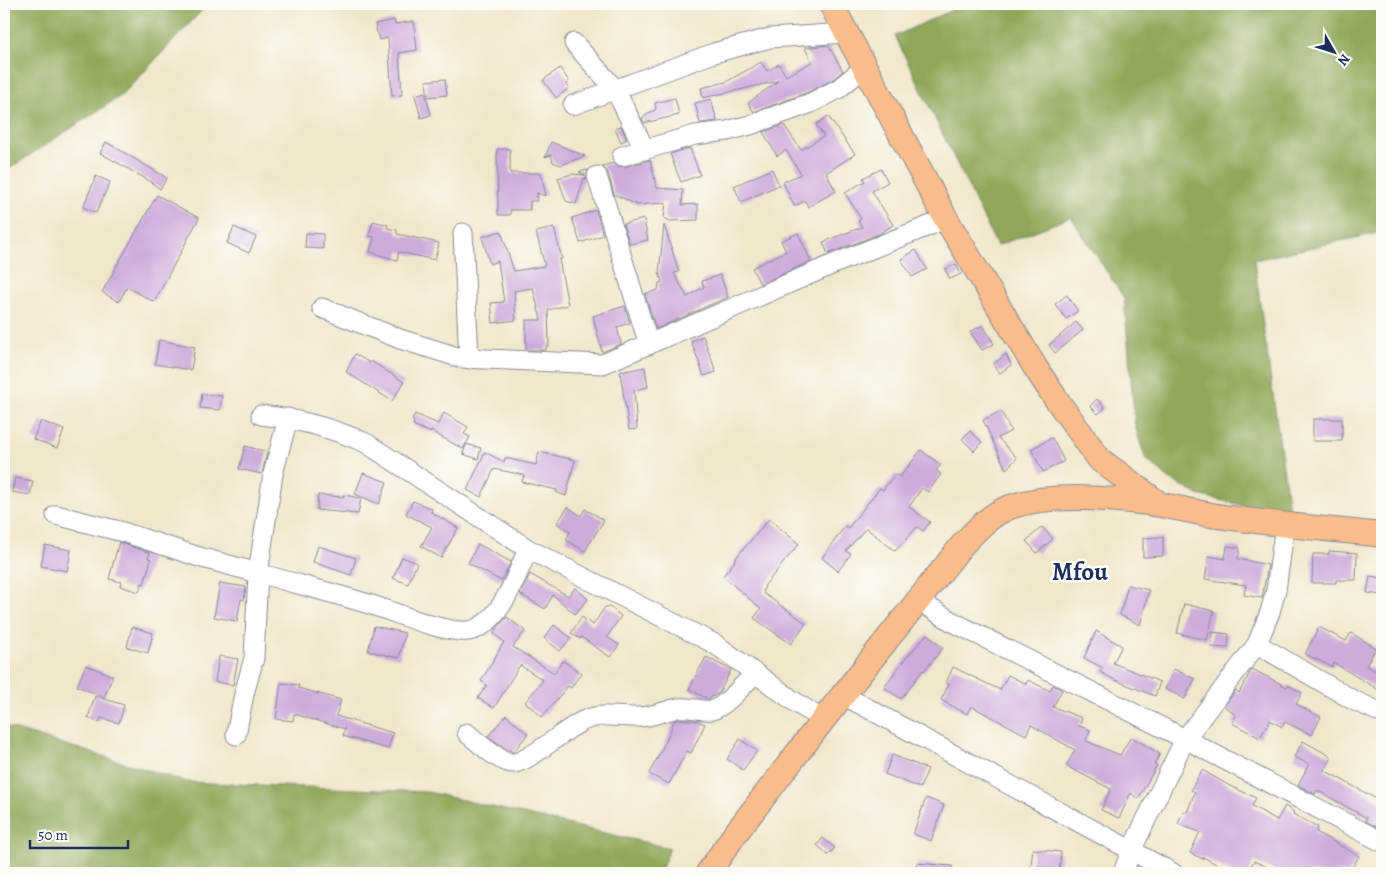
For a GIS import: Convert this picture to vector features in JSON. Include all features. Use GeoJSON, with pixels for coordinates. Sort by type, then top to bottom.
{"type":"FeatureCollection","features":[{"type":"Feature","properties":{"kind":"main road"},"geometry":{"type":"LineString","coordinates":[[831,4],[946,218],[1035,367],[1100,460],[1161,505]]}},
{"type":"Feature","properties":{"kind":"main road"},"geometry":{"type":"LineString","coordinates":[[1090,498],[1100,460]]}},
{"type":"Feature","properties":{"kind":"main road"},"geometry":{"type":"LineString","coordinates":[[708,873],[735,834],[823,720],[963,544],[986,520],[1010,507],[1042,500],[1090,498],[1161,505],[1214,516],[1285,525],[1382,535]]}},
{"type":"Feature","properties":{"kind":"street"},"geometry":{"type":"LineString","coordinates":[[573,105],[714,54],[770,38],[846,33]]}},
{"type":"Feature","properties":{"kind":"street"},"geometry":{"type":"LineString","coordinates":[[574,43],[615,89],[645,150]]}},
{"type":"Feature","properties":{"kind":"street"},"geometry":{"type":"LineString","coordinates":[[622,156],[695,135],[727,131],[750,125],[811,103],[838,90],[865,67]]}},
{"type":"Feature","properties":{"kind":"street"},"geometry":{"type":"LineString","coordinates":[[597,176],[650,345]]}},
{"type":"Feature","properties":{"kind":"street"},"geometry":{"type":"LineString","coordinates":[[322,308],[400,339],[461,358],[603,364],[836,262],[946,218]]}},
{"type":"Feature","properties":{"kind":"street"},"geometry":{"type":"LineString","coordinates":[[463,233],[469,358]]}},
{"type":"Feature","properties":{"kind":"street"},"geometry":{"type":"LineString","coordinates":[[261,415],[288,418],[341,432],[366,443],[528,549],[715,644],[823,720]]}},
{"type":"Feature","properties":{"kind":"street"},"geometry":{"type":"LineString","coordinates":[[236,735],[244,694],[254,658],[258,573],[273,474],[288,418]]}},
{"type":"Feature","properties":{"kind":"street"},"geometry":{"type":"LineString","coordinates":[[56,515],[123,532],[199,557],[351,598],[433,626],[461,631],[469,631],[482,626],[499,608],[528,549]]}},
{"type":"Feature","properties":{"kind":"street"},"geometry":{"type":"LineString","coordinates":[[1123,873],[1131,851],[1185,739],[1257,644],[1270,612],[1276,590],[1285,525]]}},
{"type":"Feature","properties":{"kind":"street"},"geometry":{"type":"LineString","coordinates":[[919,601],[951,621],[1185,739],[1382,842]]}},
{"type":"Feature","properties":{"kind":"street"},"geometry":{"type":"LineString","coordinates":[[1257,644],[1353,700],[1382,713]]}},
{"type":"Feature","properties":{"kind":"street"},"geometry":{"type":"LineString","coordinates":[[467,734],[505,762],[514,764],[586,719],[596,717],[648,717],[679,708],[693,707],[712,710],[724,704],[755,673]]}},
{"type":"Feature","properties":{"kind":"street"},"geometry":{"type":"LineString","coordinates":[[843,695],[1173,873]]}},
{"type":"Feature","properties":{"kind":"green space"},"geometry":{"type":"Polygon","coordinates":[[[4,4],[208,4],[122,95],[4,172],[4,4]]]}},
{"type":"Feature","properties":{"kind":"green space"},"geometry":{"type":"Polygon","coordinates":[[[965,4],[1382,4],[1382,232],[1254,260],[1289,509],[1249,507],[1198,495],[1168,478],[1145,458],[1135,426],[1124,298],[1071,217],[997,246],[895,36],[965,4]]]}},
{"type":"Feature","properties":{"kind":"green space"},"geometry":{"type":"Polygon","coordinates":[[[4,726],[187,782],[428,792],[670,848],[660,873],[4,873],[4,726]]]}},
{"type":"Feature","properties":{"kind":"building"},"geometry":{"type":"Polygon","coordinates":[[[394,20],[395,24],[414,21],[417,50],[399,53],[402,95],[392,96],[388,38],[379,40],[375,24],[394,20]]]}},
{"type":"Feature","properties":{"kind":"building"},"geometry":{"type":"Polygon","coordinates":[[[828,45],[843,71],[832,80],[806,93],[754,112],[748,103],[778,81],[703,98],[701,88],[726,82],[761,62],[767,71],[779,64],[786,76],[812,62],[805,48],[828,45]]]}},
{"type":"Feature","properties":{"kind":"building"},"geometry":{"type":"Polygon","coordinates":[[[560,68],[569,81],[566,84],[569,88],[556,98],[543,80],[560,68]]]}},
{"type":"Feature","properties":{"kind":"building"},"geometry":{"type":"Polygon","coordinates":[[[445,79],[447,95],[428,97],[426,81],[445,79]]]}},
{"type":"Feature","properties":{"kind":"building"},"geometry":{"type":"Polygon","coordinates":[[[425,92],[431,115],[421,118],[415,95],[425,92]]]}},
{"type":"Feature","properties":{"kind":"building"},"geometry":{"type":"Polygon","coordinates":[[[675,98],[679,115],[644,123],[642,118],[656,109],[655,103],[675,98]]]}},
{"type":"Feature","properties":{"kind":"building"},"geometry":{"type":"Polygon","coordinates":[[[711,99],[717,121],[700,123],[695,103],[711,99]]]}},
{"type":"Feature","properties":{"kind":"building"},"geometry":{"type":"Polygon","coordinates":[[[828,116],[855,154],[826,173],[836,191],[808,207],[805,201],[794,206],[783,182],[801,174],[786,150],[777,156],[763,132],[784,125],[801,150],[824,136],[816,125],[828,116]]]}},
{"type":"Feature","properties":{"kind":"building"},"geometry":{"type":"Polygon","coordinates":[[[621,126],[627,139],[621,142],[615,128],[621,126]]]}},
{"type":"Feature","properties":{"kind":"building"},"geometry":{"type":"Polygon","coordinates":[[[106,142],[167,178],[160,189],[148,180],[100,153],[106,142]]]}},
{"type":"Feature","properties":{"kind":"building"},"geometry":{"type":"Polygon","coordinates":[[[551,142],[585,156],[561,165],[553,162],[551,155],[545,157],[551,142]]]}},
{"type":"Feature","properties":{"kind":"building"},"geometry":{"type":"Polygon","coordinates":[[[690,148],[700,175],[681,182],[670,154],[690,148]]]}},
{"type":"Feature","properties":{"kind":"building"},"geometry":{"type":"Polygon","coordinates":[[[497,149],[510,149],[510,173],[541,173],[546,196],[537,193],[537,201],[530,201],[530,210],[510,210],[510,215],[498,215],[497,149]]]}},
{"type":"Feature","properties":{"kind":"building"},"geometry":{"type":"Polygon","coordinates":[[[650,160],[657,188],[683,190],[682,205],[698,204],[698,220],[670,221],[664,218],[666,203],[637,205],[614,194],[608,173],[602,166],[614,163],[617,166],[625,167],[650,160]]]}},
{"type":"Feature","properties":{"kind":"building"},"geometry":{"type":"Polygon","coordinates":[[[772,169],[779,185],[741,202],[734,186],[772,169]]]}},
{"type":"Feature","properties":{"kind":"building"},"geometry":{"type":"Polygon","coordinates":[[[881,169],[888,182],[872,191],[893,225],[879,234],[828,254],[823,242],[862,227],[858,221],[861,219],[845,193],[865,181],[863,178],[881,169]]]}},
{"type":"Feature","properties":{"kind":"building"},"geometry":{"type":"Polygon","coordinates":[[[588,170],[576,204],[566,201],[558,178],[572,174],[585,175],[579,172],[588,170]]]}},
{"type":"Feature","properties":{"kind":"building"},"geometry":{"type":"Polygon","coordinates":[[[96,176],[110,182],[96,213],[83,207],[96,176]]]}},
{"type":"Feature","properties":{"kind":"building"},"geometry":{"type":"Polygon","coordinates":[[[157,195],[199,218],[154,302],[127,287],[119,302],[102,292],[157,195]]]}},
{"type":"Feature","properties":{"kind":"building"},"geometry":{"type":"Polygon","coordinates":[[[596,210],[603,235],[580,243],[572,218],[596,210]]]}},
{"type":"Feature","properties":{"kind":"building"},"geometry":{"type":"Polygon","coordinates":[[[644,219],[648,240],[630,244],[623,224],[644,219]]]}},
{"type":"Feature","properties":{"kind":"building"},"geometry":{"type":"Polygon","coordinates":[[[373,221],[388,225],[387,228],[397,230],[397,234],[439,243],[435,260],[399,252],[397,260],[370,252],[374,237],[369,236],[373,221]]]}},
{"type":"Feature","properties":{"kind":"building"},"geometry":{"type":"Polygon","coordinates":[[[664,225],[679,272],[674,273],[687,297],[704,287],[702,281],[720,275],[728,297],[656,329],[645,294],[658,290],[659,283],[662,282],[659,273],[664,225]]]}},
{"type":"Feature","properties":{"kind":"building"},"geometry":{"type":"Polygon","coordinates":[[[234,227],[256,237],[249,253],[227,243],[234,227]]]}},
{"type":"Feature","properties":{"kind":"building"},"geometry":{"type":"Polygon","coordinates":[[[554,228],[562,259],[559,259],[568,305],[548,310],[549,346],[546,346],[546,350],[526,350],[526,320],[541,320],[533,288],[514,291],[516,320],[493,323],[491,303],[504,302],[498,261],[490,264],[482,237],[501,231],[514,271],[545,266],[536,232],[554,228]]]}},
{"type":"Feature","properties":{"kind":"building"},"geometry":{"type":"Polygon","coordinates":[[[306,233],[323,234],[323,249],[305,248],[306,233]]]}},
{"type":"Feature","properties":{"kind":"building"},"geometry":{"type":"Polygon","coordinates":[[[798,233],[811,261],[760,284],[752,268],[786,251],[781,241],[798,233]]]}},
{"type":"Feature","properties":{"kind":"building"},"geometry":{"type":"Polygon","coordinates":[[[916,250],[927,269],[912,277],[901,259],[916,250]]]}},
{"type":"Feature","properties":{"kind":"building"},"geometry":{"type":"Polygon","coordinates":[[[956,264],[961,274],[950,279],[945,269],[956,264]]]}},
{"type":"Feature","properties":{"kind":"building"},"geometry":{"type":"Polygon","coordinates":[[[1067,295],[1078,311],[1066,319],[1055,304],[1067,295]]]}},
{"type":"Feature","properties":{"kind":"building"},"geometry":{"type":"Polygon","coordinates":[[[625,306],[630,323],[617,327],[621,344],[602,352],[593,316],[625,306]]]}},
{"type":"Feature","properties":{"kind":"building"},"geometry":{"type":"Polygon","coordinates":[[[1076,322],[1083,330],[1055,353],[1049,345],[1076,322]]]}},
{"type":"Feature","properties":{"kind":"building"},"geometry":{"type":"Polygon","coordinates":[[[983,325],[994,344],[982,350],[970,332],[983,325]]]}},
{"type":"Feature","properties":{"kind":"building"},"geometry":{"type":"Polygon","coordinates":[[[703,336],[716,372],[704,376],[691,341],[703,336]]]}},
{"type":"Feature","properties":{"kind":"building"},"geometry":{"type":"Polygon","coordinates":[[[159,340],[195,347],[191,370],[155,364],[159,340]]]}},
{"type":"Feature","properties":{"kind":"building"},"geometry":{"type":"Polygon","coordinates":[[[355,354],[370,363],[371,361],[404,382],[392,401],[346,372],[355,354]]]}},
{"type":"Feature","properties":{"kind":"building"},"geometry":{"type":"Polygon","coordinates":[[[1006,354],[1011,365],[1000,373],[993,365],[1006,354]]]}},
{"type":"Feature","properties":{"kind":"building"},"geometry":{"type":"Polygon","coordinates":[[[645,367],[648,387],[634,390],[637,429],[629,430],[620,372],[645,367]]]}},
{"type":"Feature","properties":{"kind":"building"},"geometry":{"type":"Polygon","coordinates":[[[202,394],[222,396],[220,410],[200,408],[202,394]]]}},
{"type":"Feature","properties":{"kind":"building"},"geometry":{"type":"Polygon","coordinates":[[[1097,399],[1105,408],[1098,414],[1090,406],[1097,399]]]}},
{"type":"Feature","properties":{"kind":"building"},"geometry":{"type":"Polygon","coordinates":[[[1001,411],[1011,431],[998,438],[1017,458],[1006,469],[983,420],[1001,411]]]}},
{"type":"Feature","properties":{"kind":"building"},"geometry":{"type":"Polygon","coordinates":[[[444,413],[468,427],[464,434],[470,437],[463,449],[431,431],[431,433],[413,425],[414,422],[412,420],[415,414],[438,424],[444,413]]]}},
{"type":"Feature","properties":{"kind":"building"},"geometry":{"type":"Polygon","coordinates":[[[1313,419],[1342,419],[1342,441],[1313,441],[1313,419]]]}},
{"type":"Feature","properties":{"kind":"building"},"geometry":{"type":"Polygon","coordinates":[[[41,421],[64,430],[57,448],[33,439],[41,421]]]}},
{"type":"Feature","properties":{"kind":"building"},"geometry":{"type":"Polygon","coordinates":[[[970,431],[982,442],[974,451],[962,439],[970,431]]]}},
{"type":"Feature","properties":{"kind":"building"},"geometry":{"type":"Polygon","coordinates":[[[1052,438],[1064,461],[1043,472],[1031,449],[1052,438]]]}},
{"type":"Feature","properties":{"kind":"building"},"geometry":{"type":"Polygon","coordinates":[[[466,444],[481,448],[478,459],[463,454],[466,444]]]}},
{"type":"Feature","properties":{"kind":"building"},"geometry":{"type":"Polygon","coordinates":[[[245,446],[267,452],[262,474],[239,469],[245,446]]]}},
{"type":"Feature","properties":{"kind":"building"},"geometry":{"type":"Polygon","coordinates":[[[921,450],[941,465],[936,470],[941,474],[928,492],[922,488],[909,507],[930,522],[923,531],[917,527],[895,551],[866,528],[846,551],[851,554],[838,571],[822,558],[845,526],[848,528],[880,488],[883,490],[895,474],[900,477],[921,450]]]}},
{"type":"Feature","properties":{"kind":"building"},"geometry":{"type":"Polygon","coordinates":[[[485,452],[504,462],[505,458],[536,465],[539,452],[575,460],[566,496],[556,492],[557,490],[522,482],[524,475],[494,469],[481,497],[467,490],[485,452]]]}},
{"type":"Feature","properties":{"kind":"building"},"geometry":{"type":"Polygon","coordinates":[[[363,473],[387,482],[379,504],[355,494],[363,473]]]}},
{"type":"Feature","properties":{"kind":"building"},"geometry":{"type":"Polygon","coordinates":[[[15,478],[33,481],[30,495],[12,492],[15,478]]]}},
{"type":"Feature","properties":{"kind":"building"},"geometry":{"type":"Polygon","coordinates":[[[318,495],[343,497],[343,495],[361,498],[358,514],[317,510],[318,495]]]}},
{"type":"Feature","properties":{"kind":"building"},"geometry":{"type":"Polygon","coordinates":[[[413,501],[432,509],[431,512],[458,528],[441,558],[421,546],[432,527],[406,514],[413,501]]]}},
{"type":"Feature","properties":{"kind":"building"},"geometry":{"type":"Polygon","coordinates":[[[568,507],[581,516],[585,509],[604,520],[585,551],[566,540],[570,532],[557,523],[568,507]]]}},
{"type":"Feature","properties":{"kind":"building"},"geometry":{"type":"Polygon","coordinates":[[[769,519],[799,544],[765,585],[763,593],[806,623],[791,644],[754,618],[761,609],[723,576],[769,519]]]}},
{"type":"Feature","properties":{"kind":"building"},"geometry":{"type":"Polygon","coordinates":[[[1042,527],[1053,539],[1037,553],[1026,541],[1042,527]]]}},
{"type":"Feature","properties":{"kind":"building"},"geometry":{"type":"Polygon","coordinates":[[[1163,537],[1163,556],[1143,557],[1143,538],[1163,537]]]}},
{"type":"Feature","properties":{"kind":"building"},"geometry":{"type":"Polygon","coordinates":[[[119,542],[150,553],[148,558],[151,559],[144,584],[142,583],[139,592],[120,586],[121,582],[109,579],[119,542]]]}},
{"type":"Feature","properties":{"kind":"building"},"geometry":{"type":"Polygon","coordinates":[[[478,544],[511,562],[501,581],[468,563],[478,544]]]}},
{"type":"Feature","properties":{"kind":"building"},"geometry":{"type":"Polygon","coordinates":[[[45,545],[71,550],[67,571],[41,566],[45,545]]]}},
{"type":"Feature","properties":{"kind":"building"},"geometry":{"type":"Polygon","coordinates":[[[318,546],[356,558],[351,575],[313,562],[318,546]]]}},
{"type":"Feature","properties":{"kind":"building"},"geometry":{"type":"Polygon","coordinates":[[[1227,546],[1240,548],[1238,559],[1268,565],[1262,598],[1244,595],[1246,585],[1205,579],[1209,556],[1225,559],[1227,546]]]}},
{"type":"Feature","properties":{"kind":"building"},"geometry":{"type":"Polygon","coordinates":[[[1329,551],[1357,553],[1356,580],[1336,580],[1336,583],[1312,583],[1313,554],[1329,554],[1329,551]]]}},
{"type":"Feature","properties":{"kind":"building"},"geometry":{"type":"Polygon","coordinates":[[[402,557],[417,563],[408,584],[393,578],[402,557]]]}},
{"type":"Feature","properties":{"kind":"building"},"geometry":{"type":"Polygon","coordinates":[[[530,574],[568,596],[575,588],[588,599],[575,614],[553,595],[545,609],[520,594],[530,574]]]}},
{"type":"Feature","properties":{"kind":"building"},"geometry":{"type":"Polygon","coordinates":[[[1370,576],[1382,578],[1382,595],[1367,593],[1370,576]]]}},
{"type":"Feature","properties":{"kind":"building"},"geometry":{"type":"Polygon","coordinates":[[[220,583],[246,587],[244,600],[241,599],[237,621],[214,617],[220,583]]]}},
{"type":"Feature","properties":{"kind":"building"},"geometry":{"type":"Polygon","coordinates":[[[1128,585],[1149,590],[1140,625],[1120,615],[1128,585]]]}},
{"type":"Feature","properties":{"kind":"building"},"geometry":{"type":"Polygon","coordinates":[[[1184,604],[1214,611],[1207,640],[1177,633],[1184,604]]]}},
{"type":"Feature","properties":{"kind":"building"},"geometry":{"type":"Polygon","coordinates":[[[605,607],[610,607],[621,616],[607,637],[619,645],[610,657],[581,637],[580,639],[571,633],[582,617],[593,625],[605,607]]]}},
{"type":"Feature","properties":{"kind":"building"},"geometry":{"type":"Polygon","coordinates":[[[507,617],[525,631],[513,647],[554,673],[563,661],[581,673],[571,688],[568,686],[542,717],[525,702],[543,680],[520,665],[494,708],[478,698],[487,685],[481,681],[504,642],[493,633],[507,617]]]}},
{"type":"Feature","properties":{"kind":"building"},"geometry":{"type":"Polygon","coordinates":[[[554,625],[571,638],[560,651],[544,638],[554,625]]]}},
{"type":"Feature","properties":{"kind":"building"},"geometry":{"type":"Polygon","coordinates":[[[374,626],[405,633],[399,658],[368,651],[374,626]]]}},
{"type":"Feature","properties":{"kind":"building"},"geometry":{"type":"Polygon","coordinates":[[[132,627],[153,633],[148,653],[127,647],[132,627]]]}},
{"type":"Feature","properties":{"kind":"building"},"geometry":{"type":"Polygon","coordinates":[[[1319,627],[1346,641],[1351,633],[1376,648],[1366,666],[1382,674],[1382,692],[1334,663],[1332,667],[1305,654],[1319,627]]]}},
{"type":"Feature","properties":{"kind":"building"},"geometry":{"type":"Polygon","coordinates":[[[1096,631],[1122,646],[1113,663],[1160,682],[1155,696],[1100,672],[1103,668],[1084,658],[1096,631]]]}},
{"type":"Feature","properties":{"kind":"building"},"geometry":{"type":"Polygon","coordinates":[[[1212,632],[1229,634],[1228,648],[1211,647],[1212,632]]]}},
{"type":"Feature","properties":{"kind":"building"},"geometry":{"type":"Polygon","coordinates":[[[927,634],[943,648],[901,699],[884,687],[927,634]]]}},
{"type":"Feature","properties":{"kind":"building"},"geometry":{"type":"Polygon","coordinates":[[[219,656],[238,659],[233,685],[215,682],[219,656]]]}},
{"type":"Feature","properties":{"kind":"building"},"geometry":{"type":"Polygon","coordinates":[[[706,657],[731,670],[719,693],[708,699],[689,689],[706,657]]]}},
{"type":"Feature","properties":{"kind":"building"},"geometry":{"type":"Polygon","coordinates":[[[86,665],[113,676],[104,697],[77,686],[86,665]]]}},
{"type":"Feature","properties":{"kind":"building"},"geometry":{"type":"Polygon","coordinates":[[[953,667],[1000,690],[1008,675],[1026,684],[1028,680],[1050,691],[1053,685],[1062,690],[1053,707],[1082,718],[1079,726],[1090,730],[1086,741],[1120,755],[1131,737],[1160,754],[1154,764],[1157,765],[1138,799],[1131,793],[1119,818],[1101,810],[1111,789],[1066,766],[1075,750],[1031,725],[1026,735],[971,706],[967,714],[941,700],[949,684],[946,683],[953,667]]]}},
{"type":"Feature","properties":{"kind":"building"},"geometry":{"type":"Polygon","coordinates":[[[1174,669],[1195,679],[1185,699],[1165,689],[1174,669]]]}},
{"type":"Feature","properties":{"kind":"building"},"geometry":{"type":"Polygon","coordinates":[[[1252,669],[1302,693],[1296,704],[1321,717],[1312,735],[1285,722],[1282,727],[1270,720],[1260,738],[1232,723],[1236,715],[1224,706],[1236,690],[1239,693],[1252,669]]]}},
{"type":"Feature","properties":{"kind":"building"},"geometry":{"type":"Polygon","coordinates":[[[281,683],[299,685],[298,688],[341,700],[336,716],[393,733],[388,749],[343,736],[345,729],[294,714],[293,721],[276,719],[281,683]]]}},
{"type":"Feature","properties":{"kind":"building"},"geometry":{"type":"Polygon","coordinates":[[[95,696],[124,705],[119,723],[101,718],[99,722],[88,718],[95,696]]]}},
{"type":"Feature","properties":{"kind":"building"},"geometry":{"type":"Polygon","coordinates":[[[506,715],[528,734],[513,752],[488,736],[506,715]]]}},
{"type":"Feature","properties":{"kind":"building"},"geometry":{"type":"Polygon","coordinates":[[[680,719],[698,721],[705,724],[691,753],[687,751],[669,784],[649,774],[674,721],[680,719]]]}},
{"type":"Feature","properties":{"kind":"building"},"geometry":{"type":"Polygon","coordinates":[[[740,739],[757,751],[743,770],[727,759],[740,739]]]}},
{"type":"Feature","properties":{"kind":"building"},"geometry":{"type":"Polygon","coordinates":[[[1303,741],[1332,757],[1324,770],[1382,802],[1382,821],[1379,828],[1365,821],[1367,818],[1317,790],[1315,794],[1298,785],[1309,764],[1294,757],[1303,741]]]}},
{"type":"Feature","properties":{"kind":"building"},"geometry":{"type":"Polygon","coordinates":[[[892,755],[928,769],[920,788],[885,774],[892,755]]]}},
{"type":"Feature","properties":{"kind":"building"},"geometry":{"type":"Polygon","coordinates":[[[1202,770],[1256,798],[1252,806],[1277,820],[1285,806],[1294,812],[1293,814],[1318,827],[1316,832],[1359,856],[1349,873],[1280,873],[1254,861],[1247,873],[1233,873],[1203,857],[1203,859],[1190,853],[1200,832],[1178,824],[1183,811],[1187,812],[1195,792],[1191,790],[1202,770]]]}},
{"type":"Feature","properties":{"kind":"building"},"geometry":{"type":"Polygon","coordinates":[[[926,798],[944,805],[931,841],[913,834],[926,798]]]}},
{"type":"Feature","properties":{"kind":"building"},"geometry":{"type":"Polygon","coordinates":[[[823,838],[835,848],[828,855],[817,845],[823,838]]]}},
{"type":"Feature","properties":{"kind":"building"},"geometry":{"type":"Polygon","coordinates":[[[1033,849],[1061,852],[1059,873],[1030,873],[1033,849]]]}},
{"type":"Feature","properties":{"kind":"building"},"geometry":{"type":"Polygon","coordinates":[[[917,863],[952,866],[952,873],[916,873],[917,863]]]}},
{"type":"Feature","properties":{"kind":"district","name":"Mfou"},"geometry":{"type":"Point","coordinates":[1080,572]}}]}
